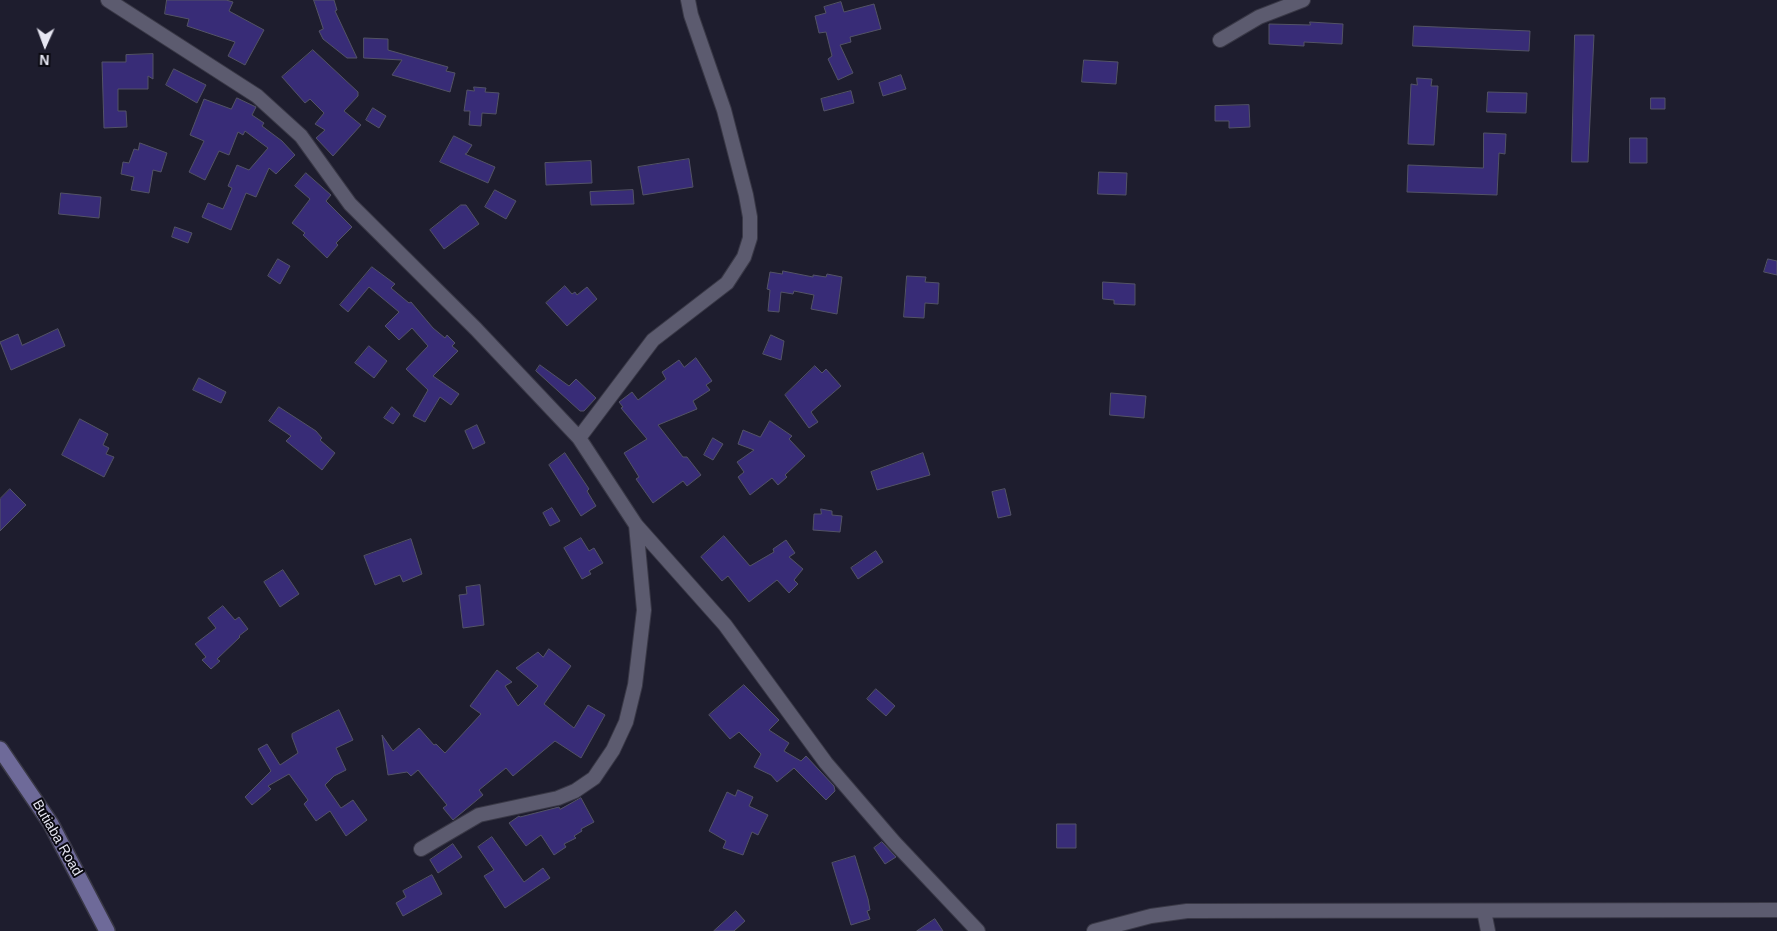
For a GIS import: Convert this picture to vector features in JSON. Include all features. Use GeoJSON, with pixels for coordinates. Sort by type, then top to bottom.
{"type":"FeatureCollection","features":[{"type":"Feature","properties":{"kind":"main road","name":"Butiaba Road"},"geometry":{"type":"LineString","coordinates":[[0,749],[51,824],[107,931]]}},
{"type":"Feature","properties":{"kind":"street"},"geometry":{"type":"LineString","coordinates":[[108,0],[257,96],[301,136],[350,204],[476,329],[579,438],[636,525],[725,626],[826,763],[894,842],[978,931]]}},
{"type":"Feature","properties":{"kind":"street"},"geometry":{"type":"LineString","coordinates":[[579,438],[653,340],[727,283],[744,257],[750,238],[750,217],[724,110],[691,15],[688,0]]}},
{"type":"Feature","properties":{"kind":"street"},"geometry":{"type":"LineString","coordinates":[[1220,40],[1259,17],[1303,0]]}},
{"type":"Feature","properties":{"kind":"street"},"geometry":{"type":"LineString","coordinates":[[421,849],[479,815],[558,798],[574,791],[594,778],[613,750],[626,722],[634,685],[644,610],[636,525]]}},
{"type":"Feature","properties":{"kind":"street"},"geometry":{"type":"LineString","coordinates":[[1094,931],[1151,916],[1187,911],[1777,910]]}},
{"type":"Feature","properties":{"kind":"street"},"geometry":{"type":"LineString","coordinates":[[1484,911],[1488,931]]}},
{"type":"Feature","properties":{"kind":"building"},"geometry":{"type":"Polygon","coordinates":[[[167,0],[226,0],[233,2],[229,11],[264,30],[245,65],[228,56],[235,42],[187,26],[189,19],[165,14],[167,0]]]}},
{"type":"Feature","properties":{"kind":"building"},"geometry":{"type":"Polygon","coordinates":[[[314,0],[334,0],[337,10],[335,11],[357,58],[347,58],[323,39],[319,31],[323,29],[314,0]]]}},
{"type":"Feature","properties":{"kind":"building"},"geometry":{"type":"Polygon","coordinates":[[[841,2],[844,12],[874,4],[881,29],[850,37],[851,42],[840,45],[853,73],[838,80],[828,59],[832,56],[826,32],[819,33],[815,16],[826,13],[824,7],[841,2]]]}},
{"type":"Feature","properties":{"kind":"building"},"geometry":{"type":"Polygon","coordinates":[[[1310,22],[1343,24],[1342,44],[1304,42],[1304,46],[1269,44],[1269,24],[1310,25],[1310,22]]]}},
{"type":"Feature","properties":{"kind":"building"},"geometry":{"type":"Polygon","coordinates":[[[1414,26],[1530,31],[1529,51],[1413,46],[1414,26]]]}},
{"type":"Feature","properties":{"kind":"building"},"geometry":{"type":"Polygon","coordinates":[[[1575,35],[1594,35],[1588,162],[1572,162],[1575,35]]]}},
{"type":"Feature","properties":{"kind":"building"},"geometry":{"type":"Polygon","coordinates":[[[364,38],[388,39],[388,50],[448,67],[446,71],[455,73],[450,92],[392,75],[402,60],[364,58],[364,38]]]}},
{"type":"Feature","properties":{"kind":"building"},"geometry":{"type":"Polygon","coordinates":[[[313,50],[358,92],[358,96],[344,111],[361,125],[333,156],[316,138],[325,130],[315,124],[324,113],[310,99],[305,103],[282,77],[313,50]]]}},
{"type":"Feature","properties":{"kind":"building"},"geometry":{"type":"Polygon","coordinates":[[[153,54],[153,79],[148,76],[148,89],[118,89],[118,111],[126,111],[127,127],[104,128],[102,62],[126,62],[126,55],[153,54]]]}},
{"type":"Feature","properties":{"kind":"building"},"geometry":{"type":"Polygon","coordinates":[[[1084,60],[1118,62],[1116,84],[1082,82],[1084,60]]]}},
{"type":"Feature","properties":{"kind":"building"},"geometry":{"type":"Polygon","coordinates":[[[174,69],[206,85],[197,103],[166,85],[174,69]]]}},
{"type":"Feature","properties":{"kind":"building"},"geometry":{"type":"Polygon","coordinates":[[[901,75],[906,89],[883,96],[879,83],[901,75]]]}},
{"type":"Feature","properties":{"kind":"building"},"geometry":{"type":"Polygon","coordinates":[[[1417,78],[1432,79],[1431,86],[1438,86],[1434,145],[1408,144],[1411,84],[1417,85],[1417,78]]]}},
{"type":"Feature","properties":{"kind":"building"},"geometry":{"type":"Polygon","coordinates":[[[474,87],[486,88],[485,92],[499,93],[496,114],[482,113],[481,126],[469,125],[470,111],[464,111],[467,90],[474,91],[474,87]]]}},
{"type":"Feature","properties":{"kind":"building"},"geometry":{"type":"Polygon","coordinates":[[[851,91],[854,103],[824,111],[821,99],[851,91]]]}},
{"type":"Feature","properties":{"kind":"building"},"geometry":{"type":"Polygon","coordinates":[[[1488,92],[1527,93],[1526,113],[1487,112],[1488,92]]]}},
{"type":"Feature","properties":{"kind":"building"},"geometry":{"type":"Polygon","coordinates":[[[237,98],[256,107],[252,115],[264,123],[262,126],[282,141],[295,155],[276,174],[269,168],[256,197],[246,193],[231,230],[202,217],[208,203],[223,209],[232,188],[228,186],[237,165],[249,170],[268,148],[245,131],[243,135],[238,132],[229,155],[219,151],[205,180],[189,172],[204,141],[190,135],[204,99],[231,109],[237,98]]]}},
{"type":"Feature","properties":{"kind":"building"},"geometry":{"type":"Polygon","coordinates":[[[1651,98],[1665,98],[1665,109],[1651,109],[1651,98]]]}},
{"type":"Feature","properties":{"kind":"building"},"geometry":{"type":"Polygon","coordinates":[[[1249,105],[1250,127],[1229,128],[1229,121],[1215,121],[1215,106],[1249,105]]]}},
{"type":"Feature","properties":{"kind":"building"},"geometry":{"type":"Polygon","coordinates":[[[373,108],[386,116],[379,128],[366,120],[373,108]]]}},
{"type":"Feature","properties":{"kind":"building"},"geometry":{"type":"Polygon","coordinates":[[[1484,133],[1506,134],[1505,154],[1499,153],[1497,195],[1407,192],[1408,165],[1483,168],[1484,133]]]}},
{"type":"Feature","properties":{"kind":"building"},"geometry":{"type":"Polygon","coordinates":[[[454,136],[472,145],[465,154],[495,167],[488,183],[440,162],[454,136]]]}},
{"type":"Feature","properties":{"kind":"building"},"geometry":{"type":"Polygon","coordinates":[[[1630,138],[1647,138],[1647,163],[1630,163],[1630,138]]]}},
{"type":"Feature","properties":{"kind":"building"},"geometry":{"type":"Polygon","coordinates":[[[140,143],[167,153],[161,172],[153,170],[149,193],[131,190],[134,177],[121,174],[123,162],[129,163],[134,149],[138,150],[140,143]]]}},
{"type":"Feature","properties":{"kind":"building"},"geometry":{"type":"Polygon","coordinates":[[[689,159],[693,187],[643,195],[638,167],[689,159]]]}},
{"type":"Feature","properties":{"kind":"building"},"geometry":{"type":"Polygon","coordinates":[[[591,161],[592,183],[546,185],[545,163],[591,161]]]}},
{"type":"Feature","properties":{"kind":"building"},"geometry":{"type":"Polygon","coordinates":[[[1099,172],[1127,173],[1126,195],[1098,194],[1099,172]]]}},
{"type":"Feature","properties":{"kind":"building"},"geometry":{"type":"Polygon","coordinates":[[[306,173],[331,195],[326,201],[352,227],[336,243],[338,245],[327,258],[303,235],[305,233],[292,223],[310,199],[295,186],[306,173]]]}},
{"type":"Feature","properties":{"kind":"building"},"geometry":{"type":"Polygon","coordinates":[[[495,190],[516,201],[506,219],[485,207],[495,190]]]}},
{"type":"Feature","properties":{"kind":"building"},"geometry":{"type":"Polygon","coordinates":[[[633,190],[634,204],[591,205],[590,192],[633,190]]]}},
{"type":"Feature","properties":{"kind":"building"},"geometry":{"type":"Polygon","coordinates":[[[61,193],[101,197],[99,218],[59,214],[61,193]]]}},
{"type":"Feature","properties":{"kind":"building"},"geometry":{"type":"Polygon","coordinates":[[[461,205],[466,205],[479,224],[444,249],[430,230],[461,205]]]}},
{"type":"Feature","properties":{"kind":"building"},"geometry":{"type":"Polygon","coordinates":[[[175,227],[192,233],[188,243],[172,237],[175,227]]]}},
{"type":"Feature","properties":{"kind":"building"},"geometry":{"type":"Polygon","coordinates":[[[278,259],[290,266],[280,284],[268,276],[278,259]]]}},
{"type":"Feature","properties":{"kind":"building"},"geometry":{"type":"Polygon","coordinates":[[[1768,259],[1777,261],[1777,275],[1764,272],[1768,259]]]}},
{"type":"Feature","properties":{"kind":"building"},"geometry":{"type":"Polygon","coordinates":[[[372,267],[395,284],[391,288],[409,303],[411,302],[433,328],[445,338],[447,335],[455,343],[452,346],[458,351],[433,376],[459,394],[451,405],[440,397],[425,422],[413,416],[428,390],[406,369],[428,346],[412,328],[399,340],[385,326],[399,312],[369,287],[348,312],[340,305],[372,267]]]}},
{"type":"Feature","properties":{"kind":"building"},"geometry":{"type":"Polygon","coordinates":[[[783,271],[813,277],[813,275],[826,277],[827,274],[842,277],[837,314],[811,309],[814,295],[794,291],[793,294],[781,292],[779,312],[768,311],[770,290],[767,289],[770,272],[782,274],[783,271]]]}},
{"type":"Feature","properties":{"kind":"building"},"geometry":{"type":"Polygon","coordinates":[[[907,276],[926,277],[925,282],[939,283],[938,304],[925,303],[924,318],[904,317],[907,276]]]}},
{"type":"Feature","properties":{"kind":"building"},"geometry":{"type":"Polygon","coordinates":[[[1103,282],[1135,284],[1135,305],[1114,304],[1114,300],[1103,299],[1103,282]]]}},
{"type":"Feature","properties":{"kind":"building"},"geometry":{"type":"Polygon","coordinates":[[[565,286],[572,294],[575,292],[577,295],[587,287],[597,299],[567,326],[546,303],[565,286]]]}},
{"type":"Feature","properties":{"kind":"building"},"geometry":{"type":"Polygon","coordinates":[[[58,329],[65,346],[11,370],[0,342],[18,334],[22,345],[58,329]]]}},
{"type":"Feature","properties":{"kind":"building"},"geometry":{"type":"Polygon","coordinates":[[[771,335],[784,341],[781,360],[763,354],[771,335]]]}},
{"type":"Feature","properties":{"kind":"building"},"geometry":{"type":"Polygon","coordinates":[[[369,346],[387,361],[374,378],[355,363],[369,346]]]}},
{"type":"Feature","properties":{"kind":"building"},"geometry":{"type":"Polygon","coordinates":[[[696,358],[712,381],[706,385],[710,390],[693,401],[697,409],[658,425],[683,457],[687,457],[701,475],[687,486],[683,481],[653,503],[636,479],[639,477],[624,453],[647,439],[621,408],[623,407],[619,402],[632,392],[638,400],[666,379],[662,372],[679,360],[684,367],[696,358]]]}},
{"type":"Feature","properties":{"kind":"building"},"geometry":{"type":"Polygon","coordinates":[[[540,365],[569,386],[576,379],[596,398],[584,411],[580,411],[536,371],[540,365]]]}},
{"type":"Feature","properties":{"kind":"building"},"geometry":{"type":"Polygon","coordinates":[[[815,366],[822,373],[826,369],[841,386],[811,412],[818,422],[809,428],[785,395],[815,366]]]}},
{"type":"Feature","properties":{"kind":"building"},"geometry":{"type":"Polygon","coordinates":[[[199,378],[226,392],[221,403],[193,390],[199,378]]]}},
{"type":"Feature","properties":{"kind":"building"},"geometry":{"type":"Polygon","coordinates":[[[1111,393],[1146,396],[1144,418],[1110,415],[1111,393]]]}},
{"type":"Feature","properties":{"kind":"building"},"geometry":{"type":"Polygon","coordinates":[[[279,407],[316,431],[322,438],[320,440],[335,453],[322,470],[286,441],[291,436],[269,421],[279,407]]]}},
{"type":"Feature","properties":{"kind":"building"},"geometry":{"type":"Polygon","coordinates":[[[392,407],[400,414],[393,424],[384,418],[392,407]]]}},
{"type":"Feature","properties":{"kind":"building"},"geometry":{"type":"Polygon","coordinates":[[[80,419],[108,434],[103,445],[109,448],[106,454],[114,457],[104,477],[62,455],[80,419]]]}},
{"type":"Feature","properties":{"kind":"building"},"geometry":{"type":"Polygon","coordinates":[[[770,421],[792,436],[789,439],[805,456],[785,475],[787,477],[778,485],[772,478],[750,495],[738,477],[744,472],[737,462],[754,450],[738,444],[743,430],[760,437],[770,421]]]}},
{"type":"Feature","properties":{"kind":"building"},"geometry":{"type":"Polygon","coordinates":[[[477,425],[485,443],[473,449],[465,431],[477,425]]]}},
{"type":"Feature","properties":{"kind":"building"},"geometry":{"type":"Polygon","coordinates":[[[713,438],[723,444],[713,460],[704,455],[713,438]]]}},
{"type":"Feature","properties":{"kind":"building"},"geometry":{"type":"Polygon","coordinates":[[[565,453],[589,489],[587,491],[596,506],[581,516],[549,465],[565,453]]]}},
{"type":"Feature","properties":{"kind":"building"},"geometry":{"type":"Polygon","coordinates":[[[923,453],[930,475],[877,490],[871,472],[923,453]]]}},
{"type":"Feature","properties":{"kind":"building"},"geometry":{"type":"Polygon","coordinates":[[[10,489],[26,505],[0,531],[0,499],[10,489]]]}},
{"type":"Feature","properties":{"kind":"building"},"geometry":{"type":"Polygon","coordinates":[[[1005,489],[1011,515],[998,518],[992,492],[1005,489]]]}},
{"type":"Feature","properties":{"kind":"building"},"geometry":{"type":"Polygon","coordinates":[[[552,508],[560,521],[550,526],[543,513],[552,508]]]}},
{"type":"Feature","properties":{"kind":"building"},"geometry":{"type":"Polygon","coordinates":[[[821,509],[832,511],[832,515],[842,516],[840,532],[813,530],[814,514],[821,514],[821,509]]]}},
{"type":"Feature","properties":{"kind":"building"},"geometry":{"type":"Polygon","coordinates":[[[724,536],[750,566],[774,552],[773,549],[786,540],[795,553],[789,557],[803,569],[794,580],[798,584],[789,593],[777,580],[749,602],[728,576],[722,581],[701,557],[724,536]]]}},
{"type":"Feature","properties":{"kind":"building"},"geometry":{"type":"Polygon","coordinates":[[[581,538],[589,551],[594,548],[603,563],[589,571],[591,574],[582,579],[564,548],[581,538]]]}},
{"type":"Feature","properties":{"kind":"building"},"geometry":{"type":"Polygon","coordinates":[[[411,539],[422,574],[403,582],[400,575],[375,585],[364,556],[411,539]]]}},
{"type":"Feature","properties":{"kind":"building"},"geometry":{"type":"Polygon","coordinates":[[[876,551],[883,562],[858,579],[851,568],[876,551]]]}},
{"type":"Feature","properties":{"kind":"building"},"geometry":{"type":"Polygon","coordinates":[[[283,570],[299,594],[280,607],[264,582],[283,570]]]}},
{"type":"Feature","properties":{"kind":"building"},"geometry":{"type":"Polygon","coordinates":[[[480,585],[484,625],[463,628],[459,595],[467,594],[466,587],[480,585]]]}},
{"type":"Feature","properties":{"kind":"building"},"geometry":{"type":"Polygon","coordinates":[[[223,606],[235,620],[239,617],[248,629],[217,659],[220,661],[211,669],[202,660],[206,657],[195,644],[216,628],[208,618],[223,606]]]}},
{"type":"Feature","properties":{"kind":"building"},"geometry":{"type":"Polygon","coordinates":[[[549,649],[571,666],[544,704],[574,728],[588,705],[605,715],[581,758],[555,741],[513,776],[506,768],[479,790],[483,795],[453,820],[443,808],[447,805],[418,770],[411,776],[407,772],[388,775],[382,735],[393,751],[419,728],[434,745],[436,744],[445,753],[481,714],[470,706],[497,670],[512,682],[505,686],[518,706],[538,686],[516,668],[538,652],[543,657],[549,649]]]}},
{"type":"Feature","properties":{"kind":"building"},"geometry":{"type":"Polygon","coordinates":[[[744,685],[779,720],[769,730],[789,743],[784,751],[801,761],[806,756],[834,786],[835,791],[826,800],[794,768],[777,782],[771,775],[754,767],[761,754],[739,732],[730,739],[709,715],[744,685]]]}},
{"type":"Feature","properties":{"kind":"building"},"geometry":{"type":"Polygon","coordinates":[[[876,689],[895,706],[886,716],[867,699],[876,689]]]}},
{"type":"Feature","properties":{"kind":"building"},"geometry":{"type":"Polygon","coordinates":[[[339,710],[353,740],[336,748],[346,770],[334,776],[325,785],[341,808],[353,800],[367,820],[346,836],[330,811],[316,821],[304,804],[308,800],[289,774],[268,786],[271,789],[252,805],[245,797],[271,771],[258,749],[267,744],[280,765],[298,753],[292,734],[339,710]]]}},
{"type":"Feature","properties":{"kind":"building"},"geometry":{"type":"Polygon","coordinates":[[[738,790],[753,797],[749,806],[768,815],[758,835],[752,832],[743,855],[723,848],[726,841],[709,831],[727,792],[735,796],[738,790]]]}},
{"type":"Feature","properties":{"kind":"building"},"geometry":{"type":"Polygon","coordinates":[[[581,798],[594,822],[581,829],[582,831],[574,836],[576,838],[564,844],[566,847],[554,855],[541,835],[526,846],[509,823],[519,816],[559,807],[560,809],[581,798]]]}},
{"type":"Feature","properties":{"kind":"building"},"geometry":{"type":"Polygon","coordinates":[[[1057,824],[1076,824],[1076,848],[1057,848],[1057,824]]]}},
{"type":"Feature","properties":{"kind":"building"},"geometry":{"type":"Polygon","coordinates":[[[492,837],[524,882],[543,868],[550,878],[505,908],[484,876],[494,870],[478,847],[492,837]]]}},
{"type":"Feature","properties":{"kind":"building"},"geometry":{"type":"Polygon","coordinates":[[[882,842],[896,857],[885,864],[874,848],[882,842]]]}},
{"type":"Feature","properties":{"kind":"building"},"geometry":{"type":"Polygon","coordinates":[[[453,844],[462,857],[438,873],[430,860],[453,844]]]}},
{"type":"Feature","properties":{"kind":"building"},"geometry":{"type":"Polygon","coordinates":[[[855,856],[868,899],[870,910],[867,911],[870,919],[851,925],[832,863],[855,856]]]}},
{"type":"Feature","properties":{"kind":"building"},"geometry":{"type":"Polygon","coordinates":[[[432,875],[442,894],[403,916],[396,903],[406,897],[403,891],[432,875]]]}},
{"type":"Feature","properties":{"kind":"building"},"geometry":{"type":"Polygon","coordinates":[[[736,911],[745,921],[734,931],[714,931],[736,911]]]}},
{"type":"Feature","properties":{"kind":"building"},"geometry":{"type":"Polygon","coordinates":[[[935,919],[943,931],[917,931],[935,919]]]}}]}
